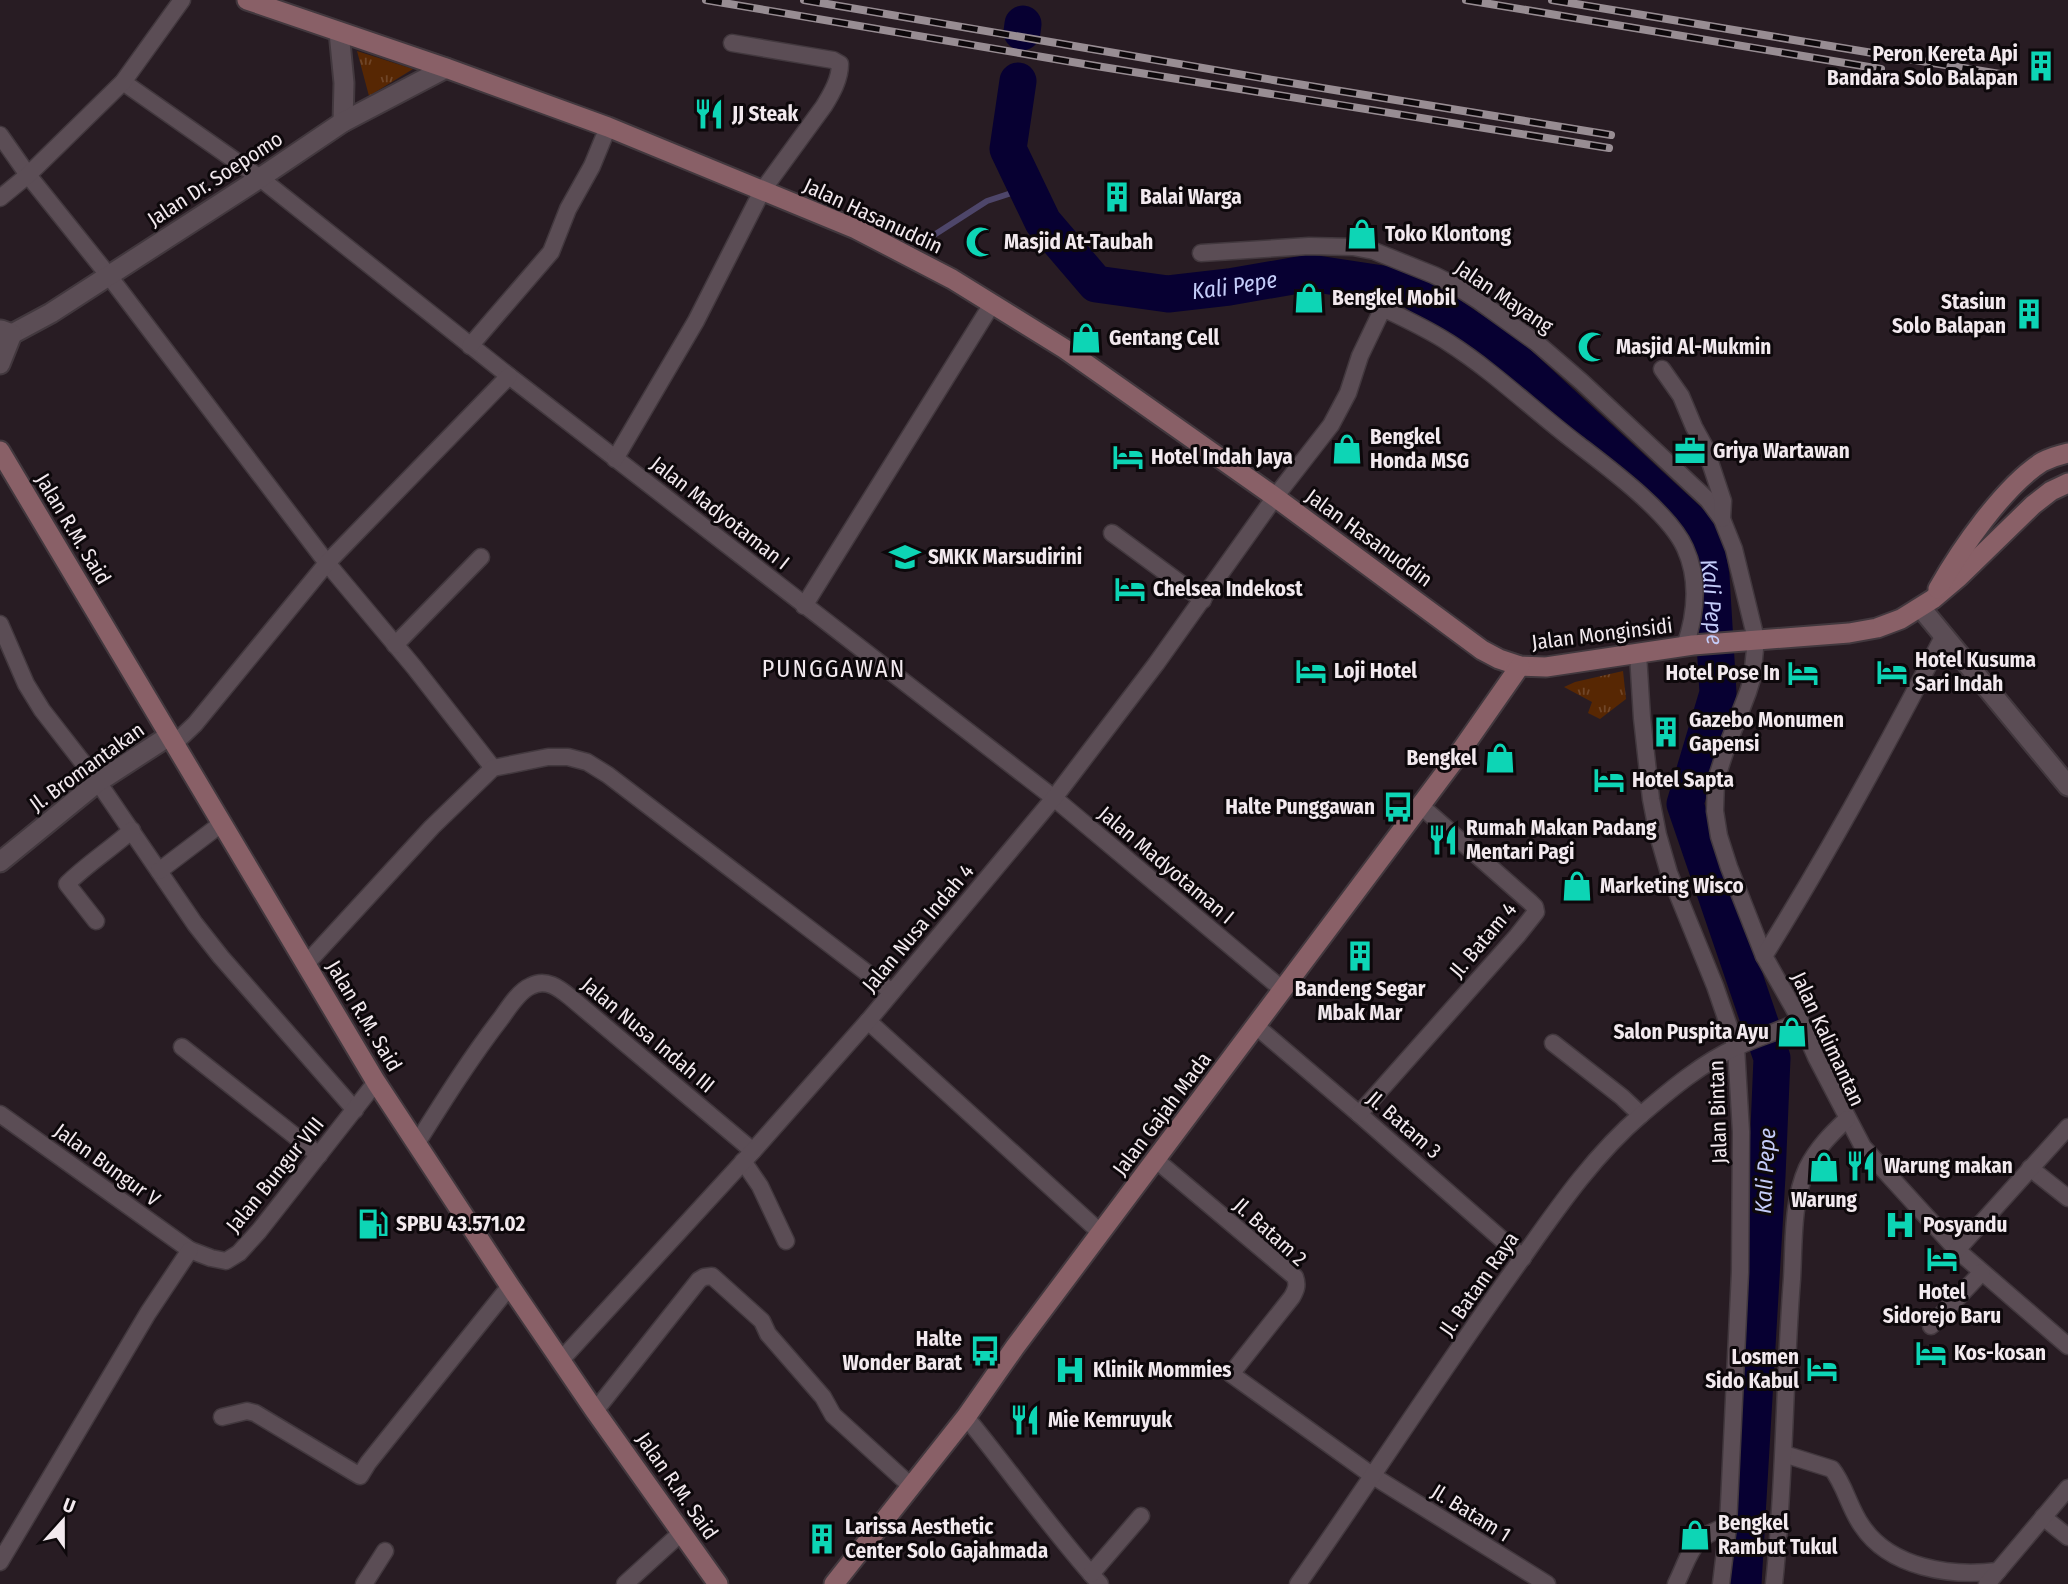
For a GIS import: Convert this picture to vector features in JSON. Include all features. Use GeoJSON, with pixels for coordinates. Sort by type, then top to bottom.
{"type":"FeatureCollection","features":[{"type":"Feature","properties":{"kind":"main road","name":"Jalan Hasanuddin"},"geometry":{"type":"LineString","coordinates":[[247,0],[608,127],[856,229],[952,279],[1079,359],[1275,497],[1482,650],[1520,666]]}},
{"type":"Feature","properties":{"kind":"main road","name":"Jalan R.M. Said"},"geometry":{"type":"LineString","coordinates":[[0,452],[376,1082],[595,1411],[718,1584]]}},
{"type":"Feature","properties":{"kind":"main road"},"geometry":{"type":"LineString","coordinates":[[1927,604],[1966,544],[2005,496],[2044,461],[2068,453]]}},
{"type":"Feature","properties":{"kind":"main road"},"geometry":{"type":"LineString","coordinates":[[2030,471],[2059,487]]}},
{"type":"Feature","properties":{"kind":"main road","name":"Jalan Monginsidi"},"geometry":{"type":"LineString","coordinates":[[1520,666],[1546,667],[1689,646],[1849,633],[1877,628],[1901,619],[1927,604],[2017,520],[2059,487]]}},
{"type":"Feature","properties":{"kind":"main road","name":"Jalan Gajah Mada"},"geometry":{"type":"LineString","coordinates":[[834,1584],[966,1417],[1015,1347],[1421,806],[1520,666]]}},
{"type":"Feature","properties":{"kind":"street"},"geometry":{"type":"LineString","coordinates":[[0,198],[28,175],[122,82],[182,0]]}},
{"type":"Feature","properties":{"kind":"street"},"geometry":{"type":"LineString","coordinates":[[339,32],[344,83],[343,122]]}},
{"type":"Feature","properties":{"kind":"street"},"geometry":{"type":"LineString","coordinates":[[615,459],[696,321],[762,191],[824,106],[840,69],[840,64],[833,61],[732,43]]}},
{"type":"Feature","properties":{"kind":"street","name":"Jalan Dr. Soepomo"},"geometry":{"type":"LineString","coordinates":[[0,364],[6,332],[51,313],[343,122],[446,68]]}},
{"type":"Feature","properties":{"kind":"street","name":"Jalan Madyotaman I"},"geometry":{"type":"LineString","coordinates":[[122,82],[260,178],[470,346],[1054,799],[1283,990]]}},
{"type":"Feature","properties":{"kind":"street"},"geometry":{"type":"LineString","coordinates":[[470,346],[548,256],[608,127]]}},
{"type":"Feature","properties":{"kind":"street"},"geometry":{"type":"LineString","coordinates":[[0,135],[327,563],[493,768]]}},
{"type":"Feature","properties":{"kind":"street","name":"Jalan Mayang"},"geometry":{"type":"LineString","coordinates":[[1201,253],[1309,246],[1353,247],[1374,251],[1454,285],[1509,322],[1562,363],[1681,473],[1722,519],[1734,549],[1750,640]]}},
{"type":"Feature","properties":{"kind":"street"},"geometry":{"type":"LineString","coordinates":[[804,606],[992,304]]}},
{"type":"Feature","properties":{"kind":"street","name":"Jalan Nusa Indah 4"},"geometry":{"type":"LineString","coordinates":[[561,1360],[868,1021],[1054,799],[1341,409],[1360,356],[1383,308],[1449,342],[1505,384],[1598,458],[1669,523],[1685,546],[1691,567],[1695,607],[1689,646]]}},
{"type":"Feature","properties":{"kind":"street"},"geometry":{"type":"LineString","coordinates":[[1662,369],[1681,396],[1705,447],[1723,501],[1722,519]]}},
{"type":"Feature","properties":{"kind":"street"},"geometry":{"type":"LineString","coordinates":[[171,740],[195,724],[327,563],[509,376]]}},
{"type":"Feature","properties":{"kind":"street"},"geometry":{"type":"LineString","coordinates":[[1112,533],[1203,600]]}},
{"type":"Feature","properties":{"kind":"street"},"geometry":{"type":"LineString","coordinates":[[395,645],[481,557]]}},
{"type":"Feature","properties":{"kind":"street"},"geometry":{"type":"LineString","coordinates":[[1927,604],[1944,635],[2068,786]]}},
{"type":"Feature","properties":{"kind":"street"},"geometry":{"type":"LineString","coordinates":[[0,624],[26,684],[42,710],[98,782],[194,924],[355,1110]]}},
{"type":"Feature","properties":{"kind":"street"},"geometry":{"type":"LineString","coordinates":[[1764,956],[1856,797],[1944,635]]}},
{"type":"Feature","properties":{"kind":"street","name":"Jalan Kalimantan"},"geometry":{"type":"LineString","coordinates":[[1750,640],[1752,679],[1719,771],[1714,803],[1719,836],[1740,899],[1764,956],[1795,1023],[1847,1119],[1824,1141],[1807,1169],[1797,1200],[1780,1528],[1774,1584]]}},
{"type":"Feature","properties":{"kind":"street","name":"Jalan Bintan"},"geometry":{"type":"LineString","coordinates":[[1638,654],[1642,718],[1658,835],[1669,873],[1716,986],[1736,1047],[1741,1132],[1741,1208],[1728,1526],[1721,1584]]}},
{"type":"Feature","properties":{"kind":"street","name":"Jl. Bromantakan"},"geometry":{"type":"LineString","coordinates":[[0,862],[98,782],[171,740]]}},
{"type":"Feature","properties":{"kind":"street"},"geometry":{"type":"LineString","coordinates":[[306,964],[432,827],[493,768],[548,757],[568,757],[587,762],[608,775],[892,992]]}},
{"type":"Feature","properties":{"kind":"street","name":"Jl. Batam 4"},"geometry":{"type":"LineString","coordinates":[[1359,1114],[1536,912],[1530,902],[1421,806]]}},
{"type":"Feature","properties":{"kind":"street"},"geometry":{"type":"LineString","coordinates":[[159,872],[221,824]]}},
{"type":"Feature","properties":{"kind":"street"},"geometry":{"type":"LineString","coordinates":[[96,921],[66,884],[132,830]]}},
{"type":"Feature","properties":{"kind":"street","name":"Jalan Nusa Indah III"},"geometry":{"type":"LineString","coordinates":[[417,1143],[472,1055],[514,1002],[530,986],[544,983],[555,985],[570,997],[748,1156]]}},
{"type":"Feature","properties":{"kind":"street"},"geometry":{"type":"LineString","coordinates":[[868,1021],[1101,1233]]}},
{"type":"Feature","properties":{"kind":"street","name":"Jl. Batam Raya"},"geometry":{"type":"LineString","coordinates":[[1298,1584],[1584,1174],[1640,1115],[1689,1077],[1736,1047],[1795,1023]]}},
{"type":"Feature","properties":{"kind":"street","name":"Jl. Batam 3"},"geometry":{"type":"LineString","coordinates":[[1256,1026],[1523,1258]]}},
{"type":"Feature","properties":{"kind":"street"},"geometry":{"type":"LineString","coordinates":[[1553,1043],[1622,1097],[1640,1115]]}},
{"type":"Feature","properties":{"kind":"street"},"geometry":{"type":"LineString","coordinates":[[182,1047],[319,1155]]}},
{"type":"Feature","properties":{"kind":"street","name":"Jalan Bungur VIII"},"geometry":{"type":"LineString","coordinates":[[190,1250],[226,1261],[239,1252],[259,1231],[376,1082]]}},
{"type":"Feature","properties":{"kind":"street","name":"Jalan Bungur V"},"geometry":{"type":"LineString","coordinates":[[0,1115],[190,1250]]}},
{"type":"Feature","properties":{"kind":"street"},"geometry":{"type":"LineString","coordinates":[[1847,1119],[1863,1147],[1957,1250],[2068,1346]]}},
{"type":"Feature","properties":{"kind":"street"},"geometry":{"type":"LineString","coordinates":[[1957,1250],[2068,1127]]}},
{"type":"Feature","properties":{"kind":"street"},"geometry":{"type":"LineString","coordinates":[[748,1156],[786,1241]]}},
{"type":"Feature","properties":{"kind":"street","name":"Jl. Batam 2"},"geometry":{"type":"LineString","coordinates":[[1156,1160],[1295,1277],[1297,1282],[1292,1297],[1231,1374],[1373,1476]]}},
{"type":"Feature","properties":{"kind":"street"},"geometry":{"type":"LineString","coordinates":[[2029,1168],[2068,1198]]}},
{"type":"Feature","properties":{"kind":"street"},"geometry":{"type":"LineString","coordinates":[[0,1562],[148,1313],[190,1250]]}},
{"type":"Feature","properties":{"kind":"street"},"geometry":{"type":"LineString","coordinates":[[1931,1326],[1982,1272]]}},
{"type":"Feature","properties":{"kind":"street"},"geometry":{"type":"LineString","coordinates":[[595,1411],[699,1280],[712,1276],[762,1321],[768,1334],[823,1398],[833,1415],[912,1487]]}},
{"type":"Feature","properties":{"kind":"street"},"geometry":{"type":"LineString","coordinates":[[222,1418],[247,1411],[255,1413],[360,1475],[510,1286]]}},
{"type":"Feature","properties":{"kind":"street"},"geometry":{"type":"LineString","coordinates":[[966,1417],[1095,1579],[1141,1516]]}},
{"type":"Feature","properties":{"kind":"street"},"geometry":{"type":"LineString","coordinates":[[1784,1454],[1832,1469],[1861,1525],[1873,1540],[1896,1557],[1922,1566],[1955,1572],[1983,1573],[1991,1580],[2068,1488]]}},
{"type":"Feature","properties":{"kind":"street","name":"Jl. Batam 1"},"geometry":{"type":"LineString","coordinates":[[1373,1476],[1547,1584]]}},
{"type":"Feature","properties":{"kind":"street"},"geometry":{"type":"LineString","coordinates":[[2043,1517],[2068,1537]]}},
{"type":"Feature","properties":{"kind":"street"},"geometry":{"type":"LineString","coordinates":[[1676,1584],[1697,1541],[1712,1530],[1728,1526]]}},
{"type":"Feature","properties":{"kind":"street"},"geometry":{"type":"LineString","coordinates":[[625,1584],[682,1532]]}},
{"type":"Feature","properties":{"kind":"street"},"geometry":{"type":"LineString","coordinates":[[364,1584],[385,1551]]}},
{"type":"Feature","properties":{"kind":"green space"},"geometry":{"type":"Polygon","coordinates":[[[357,51],[413,69],[369,96],[357,51]]]}},
{"type":"Feature","properties":{"kind":"green space"},"geometry":{"type":"Polygon","coordinates":[[[1623,671],[1626,699],[1600,719],[1588,713],[1592,702],[1564,687],[1575,682],[1623,671]]]}},
{"type":"Feature","properties":{"kind":"waterway","name":"Kali Pepe"},"geometry":{"type":"LineString","coordinates":[[1022,32],[1023,24]]}},
{"type":"Feature","properties":{"kind":"waterway","name":"Kali Pepe"},"geometry":{"type":"LineString","coordinates":[[1018,81],[1008,149],[1043,222],[1096,284],[1168,294],[1310,273],[1409,288],[1510,356],[1704,535],[1711,576],[1718,693],[1685,804],[1772,1058],[1743,1584]]}},
{"type":"Feature","properties":{"kind":"waterway"},"geometry":{"type":"LineString","coordinates":[[920,244],[987,201],[1027,188]]}},
{"type":"Feature","properties":{"kind":"railway"},"geometry":{"type":"LineString","coordinates":[[706,0],[1609,148]]}},
{"type":"Feature","properties":{"kind":"railway"},"geometry":{"type":"LineString","coordinates":[[804,0],[1611,135]]}},
{"type":"Feature","properties":{"kind":"railway"},"geometry":{"type":"LineString","coordinates":[[1466,0],[1881,69]]}},
{"type":"Feature","properties":{"kind":"railway"},"geometry":{"type":"LineString","coordinates":[[1552,0],[2012,76]]}},
{"type":"Feature","properties":{"kind":"place","name":"Peron Kereta Api Bandara Solo Balapan"},"geometry":{"type":"Point","coordinates":[2041,66]}},
{"type":"Feature","properties":{"kind":"place","name":"JJ Steak"},"geometry":{"type":"Point","coordinates":[709,114]}},
{"type":"Feature","properties":{"kind":"place","name":"Balai Warga"},"geometry":{"type":"Point","coordinates":[1117,197]}},
{"type":"Feature","properties":{"kind":"place","name":"Toko Klontong"},"geometry":{"type":"Point","coordinates":[1362,234]}},
{"type":"Feature","properties":{"kind":"place","name":"Masjid At-Taubah"},"geometry":{"type":"Point","coordinates":[981,242]}},
{"type":"Feature","properties":{"kind":"place","name":"Bengkel Mobil"},"geometry":{"type":"Point","coordinates":[1309,298]}},
{"type":"Feature","properties":{"kind":"place","name":"Stasiun Solo Balapan"},"geometry":{"type":"Point","coordinates":[2029,314]}},
{"type":"Feature","properties":{"kind":"place","name":"Gentang Cell"},"geometry":{"type":"Point","coordinates":[1086,338]}},
{"type":"Feature","properties":{"kind":"place","name":"Masjid Al-Mukmin"},"geometry":{"type":"Point","coordinates":[1593,347]}},
{"type":"Feature","properties":{"kind":"place","name":"Bengkel Honda MSG"},"geometry":{"type":"Point","coordinates":[1347,449]}},
{"type":"Feature","properties":{"kind":"place","name":"Griya Wartawan"},"geometry":{"type":"Point","coordinates":[1690,451]}},
{"type":"Feature","properties":{"kind":"place","name":"Hotel Indah Jaya"},"geometry":{"type":"Point","coordinates":[1128,457]}},
{"type":"Feature","properties":{"kind":"place","name":"SMKK Marsudirini"},"geometry":{"type":"Point","coordinates":[905,557]}},
{"type":"Feature","properties":{"kind":"place","name":"Chelsea Indekost"},"geometry":{"type":"Point","coordinates":[1130,589]}},
{"type":"Feature","properties":{"kind":"place","name":"Loji Hotel"},"geometry":{"type":"Point","coordinates":[1311,671]}},
{"type":"Feature","properties":{"kind":"place","name":"Hotel Kusuma Sari Indah"},"geometry":{"type":"Point","coordinates":[1892,672]}},
{"type":"Feature","properties":{"kind":"place","name":"Hotel Pose In"},"geometry":{"type":"Point","coordinates":[1803,673]}},
{"type":"Feature","properties":{"kind":"place","name":"Gazebo Monumen Gapensi"},"geometry":{"type":"Point","coordinates":[1666,732]}},
{"type":"Feature","properties":{"kind":"place","name":"Bengkel"},"geometry":{"type":"Point","coordinates":[1500,758]}},
{"type":"Feature","properties":{"kind":"place","name":"Hotel Sapta"},"geometry":{"type":"Point","coordinates":[1609,780]}},
{"type":"Feature","properties":{"kind":"place","name":"Halte Punggawan"},"geometry":{"type":"Point","coordinates":[1398,807]}},
{"type":"Feature","properties":{"kind":"place","name":"Rumah Makan Padang Mentari Pagi"},"geometry":{"type":"Point","coordinates":[1443,840]}},
{"type":"Feature","properties":{"kind":"place","name":"Marketing Wisco"},"geometry":{"type":"Point","coordinates":[1577,886]}},
{"type":"Feature","properties":{"kind":"place","name":"Bandeng Segar Mbak Mar"},"geometry":{"type":"Point","coordinates":[1360,956]}},
{"type":"Feature","properties":{"kind":"place","name":"Salon Puspita Ayu"},"geometry":{"type":"Point","coordinates":[1792,1032]}},
{"type":"Feature","properties":{"kind":"place","name":"Warung makan"},"geometry":{"type":"Point","coordinates":[1861,1166]}},
{"type":"Feature","properties":{"kind":"place","name":"Warung"},"geometry":{"type":"Point","coordinates":[1824,1167]}},
{"type":"Feature","properties":{"kind":"place","name":"SPBU 43.571.02"},"geometry":{"type":"Point","coordinates":[373,1224]}},
{"type":"Feature","properties":{"kind":"place","name":"Posyandu"},"geometry":{"type":"Point","coordinates":[1900,1225]}},
{"type":"Feature","properties":{"kind":"place","name":"Hotel Sidorejo Baru"},"geometry":{"type":"Point","coordinates":[1942,1259]}},
{"type":"Feature","properties":{"kind":"place","name":"Halte Wonder Barat"},"geometry":{"type":"Point","coordinates":[985,1351]}},
{"type":"Feature","properties":{"kind":"place","name":"Kos-kosan"},"geometry":{"type":"Point","coordinates":[1931,1353]}},
{"type":"Feature","properties":{"kind":"place","name":"Losmen Sido Kabul"},"geometry":{"type":"Point","coordinates":[1822,1369]}},
{"type":"Feature","properties":{"kind":"place","name":"Klinik Mommies"},"geometry":{"type":"Point","coordinates":[1070,1370]}},
{"type":"Feature","properties":{"kind":"place","name":"Mie Kemruyuk"},"geometry":{"type":"Point","coordinates":[1025,1420]}},
{"type":"Feature","properties":{"kind":"place","name":"Bengkel Rambut Tukul"},"geometry":{"type":"Point","coordinates":[1695,1535]}},
{"type":"Feature","properties":{"kind":"place","name":"Larissa Aesthetic Center Solo Gajahmada"},"geometry":{"type":"Point","coordinates":[822,1539]}},
{"type":"Feature","properties":{"kind":"district","name":"PUNGGAWAN"},"geometry":{"type":"Point","coordinates":[834,669]}}]}
